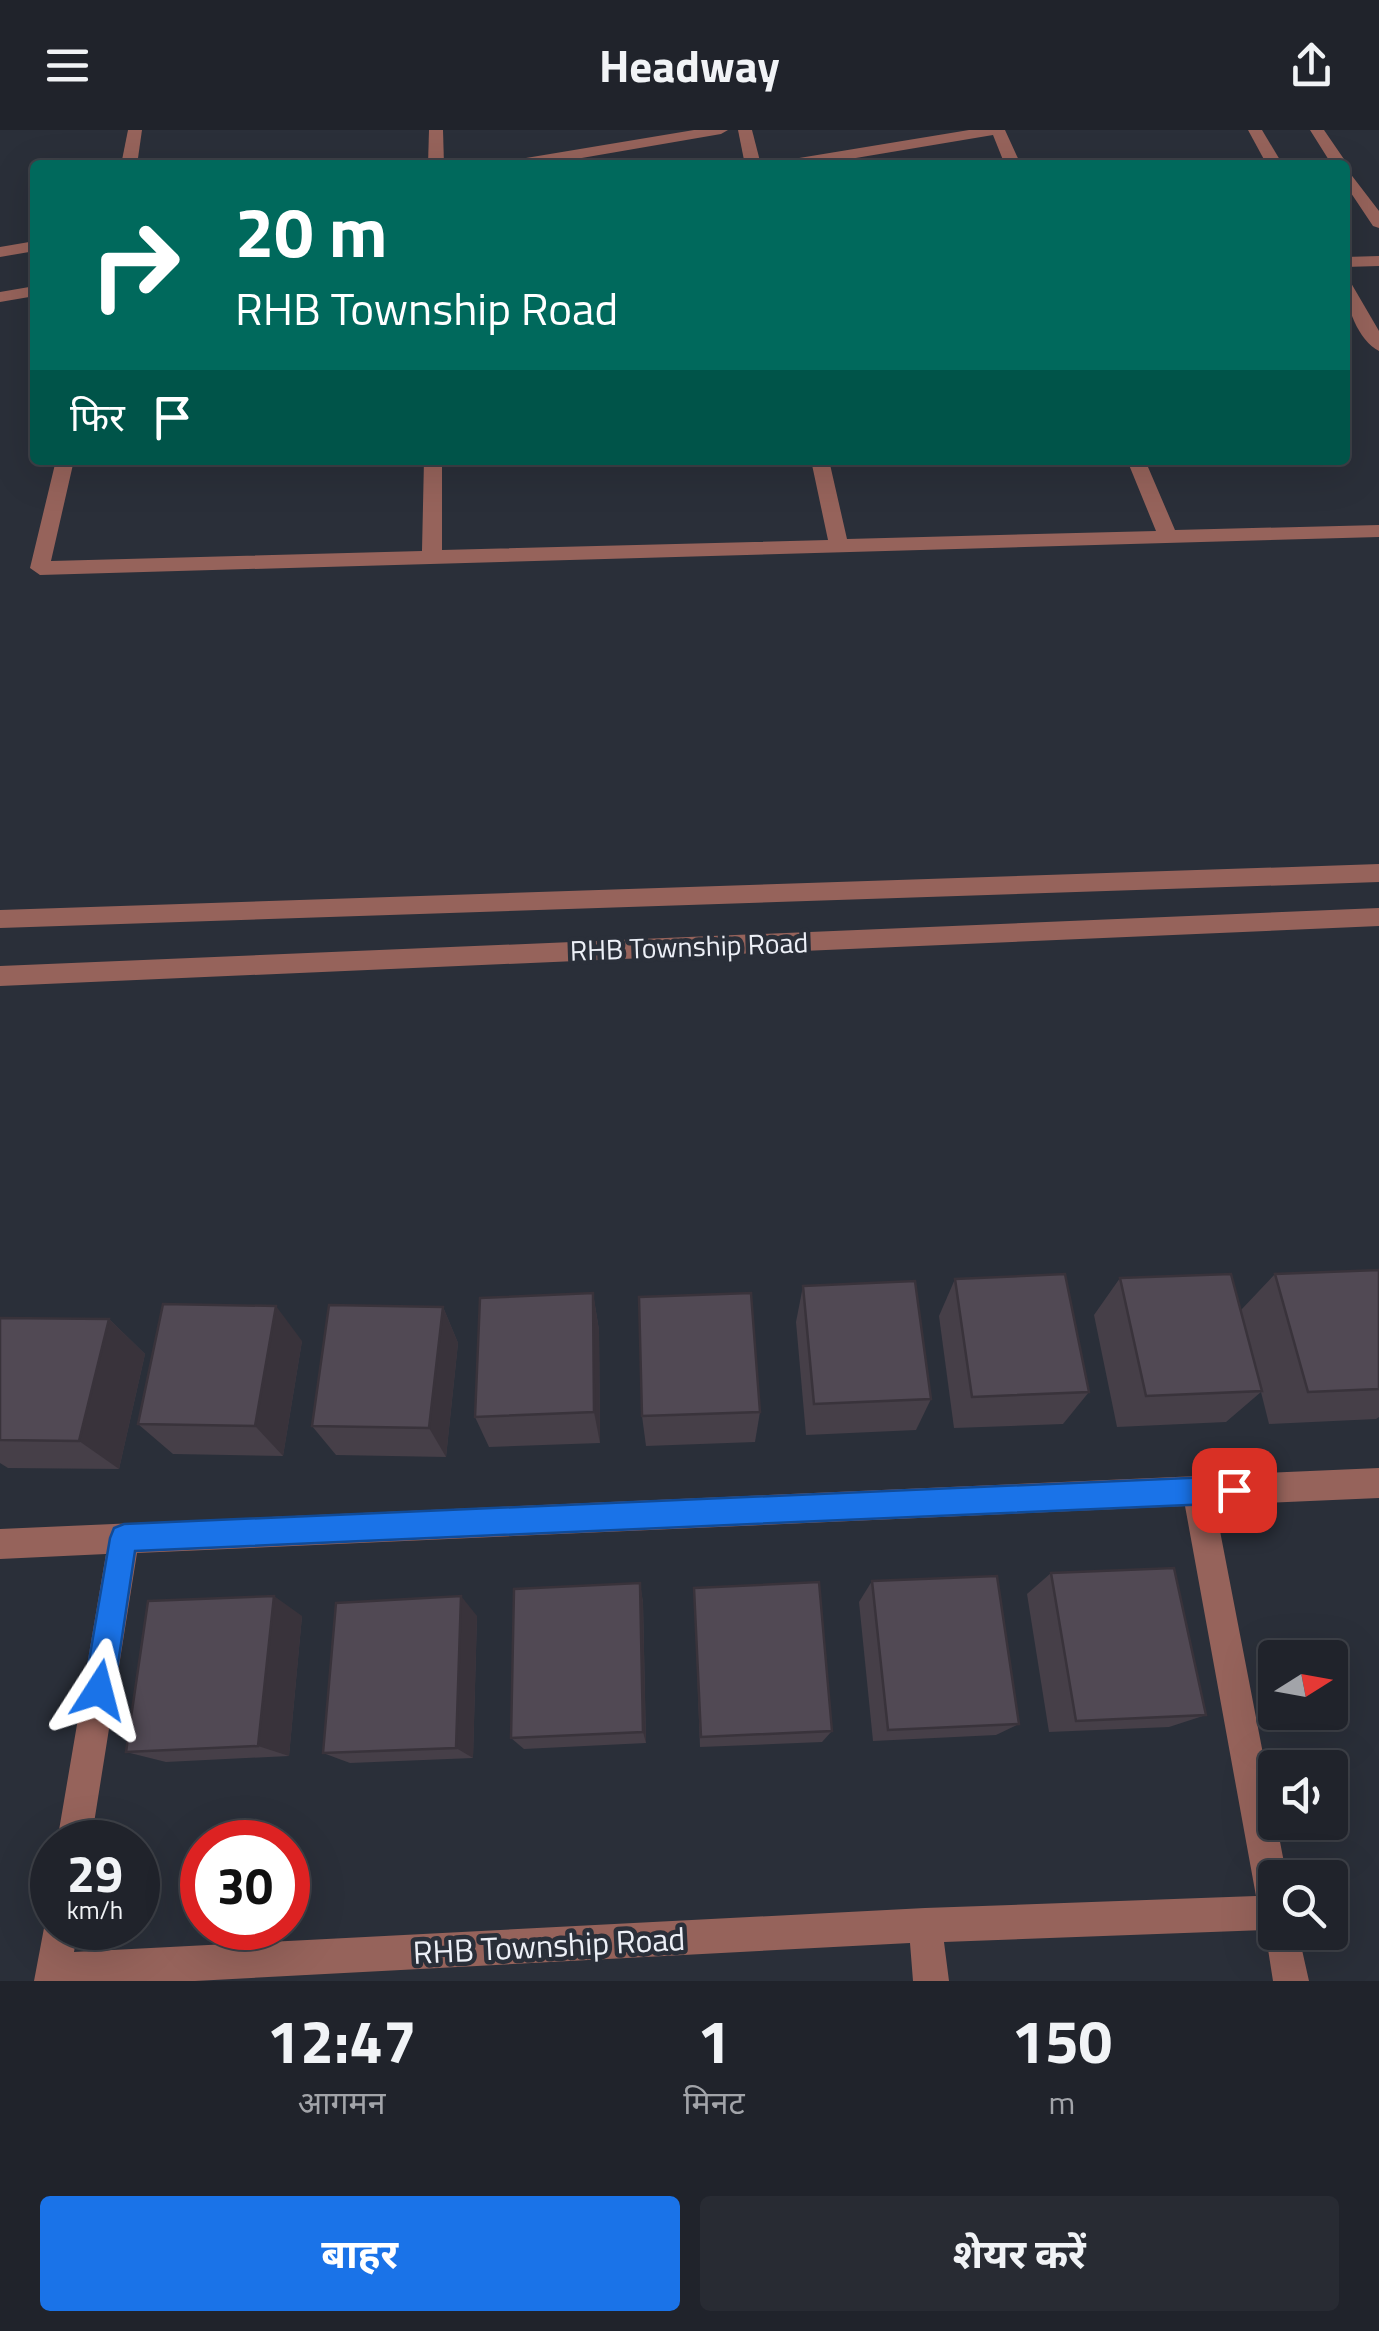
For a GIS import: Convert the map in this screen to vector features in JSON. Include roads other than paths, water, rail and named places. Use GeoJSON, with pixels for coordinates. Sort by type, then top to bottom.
{"type":"FeatureCollection","features":[{"type":"Feature","properties":{"kind":"street"},"geometry":{"type":"LineString","coordinates":[[130,160],[135,130]]}},
{"type":"Feature","properties":{"kind":"street"},"geometry":{"type":"LineString","coordinates":[[436,130],[436,160]]}},
{"type":"Feature","properties":{"kind":"street"},"geometry":{"type":"LineString","coordinates":[[544,160],[722,130]]}},
{"type":"Feature","properties":{"kind":"street"},"geometry":{"type":"LineString","coordinates":[[745,130],[751,160]]}},
{"type":"Feature","properties":{"kind":"street"},"geometry":{"type":"LineString","coordinates":[[817,160],[997,130],[1011,160]]}},
{"type":"Feature","properties":{"kind":"street"},"geometry":{"type":"LineString","coordinates":[[1254,130],[1272,160]]}},
{"type":"Feature","properties":{"kind":"street"},"geometry":{"type":"LineString","coordinates":[[1317,130],[1337,160]]}},
{"type":"Feature","properties":{"kind":"street"},"geometry":{"type":"LineString","coordinates":[[1350,180],[1379,223]]}},
{"type":"Feature","properties":{"kind":"street"},"geometry":{"type":"LineString","coordinates":[[0,252],[30,247]]}},
{"type":"Feature","properties":{"kind":"street"},"geometry":{"type":"LineString","coordinates":[[1350,262],[1379,261]]}},
{"type":"Feature","properties":{"kind":"street"},"geometry":{"type":"LineString","coordinates":[[0,296],[30,292]]}},
{"type":"Feature","properties":{"kind":"street"},"geometry":{"type":"LineString","coordinates":[[1350,296],[1379,346]]}},
{"type":"Feature","properties":{"kind":"street"},"geometry":{"type":"LineString","coordinates":[[64,465],[40,568],[1379,531]]}},
{"type":"Feature","properties":{"kind":"street"},"geometry":{"type":"LineString","coordinates":[[432,556],[433,465]]}},
{"type":"Feature","properties":{"kind":"street"},"geometry":{"type":"LineString","coordinates":[[821,465],[839,545]]}},
{"type":"Feature","properties":{"kind":"street"},"geometry":{"type":"LineString","coordinates":[[1138,465],[1168,535]]}},
{"type":"Feature","properties":{"kind":"street"},"geometry":{"type":"LineString","coordinates":[[0,919],[1379,874]]}},
{"type":"Feature","properties":{"kind":"street","name":"RHB Township Road"},"geometry":{"type":"LineString","coordinates":[[0,976],[1379,917]]}},
{"type":"Feature","properties":{"kind":"street"},"geometry":{"type":"LineString","coordinates":[[0,1544],[1379,1483]]}},
{"type":"Feature","properties":{"kind":"street","name":"RHB Township Road"},"geometry":{"type":"LineString","coordinates":[[1197,1491],[1266,1860]]}},
{"type":"Feature","properties":{"kind":"street"},"geometry":{"type":"LineString","coordinates":[[78,1820],[124,1538]]}},
{"type":"Feature","properties":{"kind":"street","name":"RHB Township Road"},"geometry":{"type":"LineString","coordinates":[[57,1950],[53,1976],[1258,1909]]}},
{"type":"Feature","properties":{"kind":"street"},"geometry":{"type":"LineString","coordinates":[[925,1926],[931,1981]]}},
{"type":"Feature","properties":{"kind":"street"},"geometry":{"type":"LineString","coordinates":[[1285,1950],[1292,1981]]}}]}
